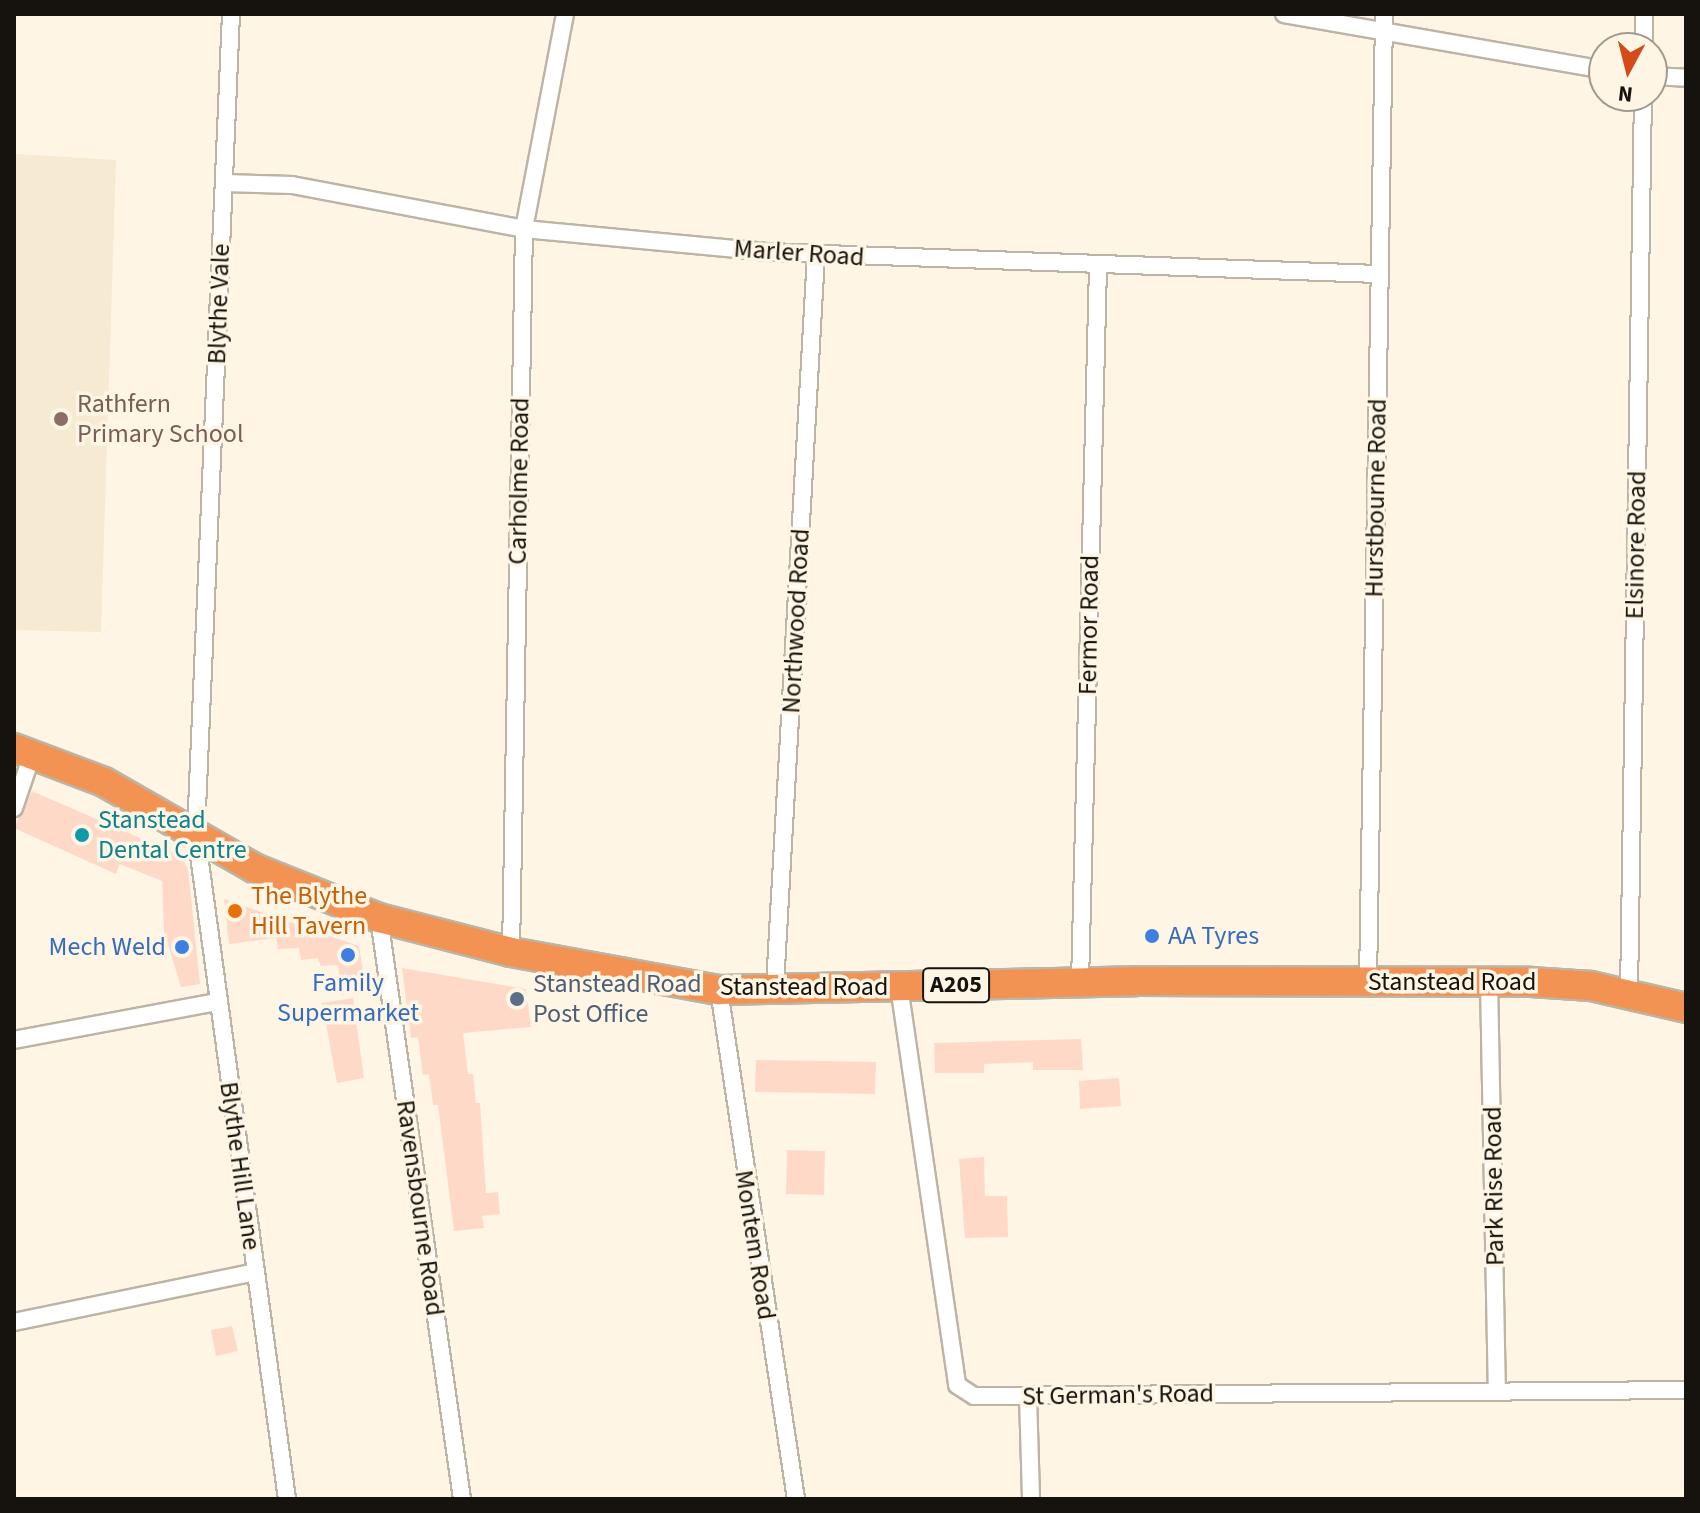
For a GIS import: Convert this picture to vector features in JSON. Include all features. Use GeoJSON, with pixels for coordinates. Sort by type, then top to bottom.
{"type":"FeatureCollection","features":[{"type":"Feature","properties":{"kind":"highway","name":"Stanstead Road"},"geometry":{"type":"LineString","coordinates":[[24,750],[104,782],[254,868],[379,918],[511,952],[719,990],[775,986],[1489,981],[1563,983],[1686,1008]]}},
{"type":"Feature","properties":{"kind":"street","name":"Blythe Vale"},"geometry":{"type":"LineString","coordinates":[[196,833],[231,14]]}},
{"type":"Feature","properties":{"kind":"street","name":"Carholme Road"},"geometry":{"type":"LineString","coordinates":[[511,952],[524,229],[565,14]]}},
{"type":"Feature","properties":{"kind":"street"},"geometry":{"type":"LineString","coordinates":[[1284,14],[1383,34],[1588,67]]}},
{"type":"Feature","properties":{"kind":"street","name":"Hurstbourne Road"},"geometry":{"type":"LineString","coordinates":[[1368,982],[1384,14]]}},
{"type":"Feature","properties":{"kind":"street","name":"Elsinore Road"},"geometry":{"type":"LineString","coordinates":[[1629,994],[1643,112]]}},
{"type":"Feature","properties":{"kind":"street","name":"Marler Road"},"geometry":{"type":"LineString","coordinates":[[224,183],[292,185],[524,229],[816,256],[1379,274]]}},
{"type":"Feature","properties":{"kind":"street","name":"Northwood Road"},"geometry":{"type":"LineString","coordinates":[[775,986],[816,256]]}},
{"type":"Feature","properties":{"kind":"street","name":"Fermor Road"},"geometry":{"type":"LineString","coordinates":[[1080,983],[1098,267]]}},
{"type":"Feature","properties":{"kind":"street"},"geometry":{"type":"LineString","coordinates":[[14,808],[24,750]]}},
{"type":"Feature","properties":{"kind":"street","name":"Blythe Hill Lane"},"geometry":{"type":"LineString","coordinates":[[196,833],[287,1499]]}},
{"type":"Feature","properties":{"kind":"street","name":"Ravensbourne Road"},"geometry":{"type":"LineString","coordinates":[[379,918],[462,1499]]}},
{"type":"Feature","properties":{"kind":"street","name":"Park Rise Road"},"geometry":{"type":"LineString","coordinates":[[1489,981],[1497,1391]]}},
{"type":"Feature","properties":{"kind":"street","name":"St German's Road"},"geometry":{"type":"LineString","coordinates":[[899,986],[957,1385],[974,1396],[1686,1390]]}},
{"type":"Feature","properties":{"kind":"street","name":"Montem Road"},"geometry":{"type":"LineString","coordinates":[[719,990],[796,1499]]}},
{"type":"Feature","properties":{"kind":"street"},"geometry":{"type":"LineString","coordinates":[[14,1040],[217,1002]]}},
{"type":"Feature","properties":{"kind":"street"},"geometry":{"type":"LineString","coordinates":[[14,1322],[255,1272]]}},
{"type":"Feature","properties":{"kind":"street"},"geometry":{"type":"LineString","coordinates":[[1028,1396],[1031,1499]]}},
{"type":"Feature","properties":{"kind":"shaded area","name":"Rathfern Primary School"},"geometry":{"type":"Polygon","coordinates":[[[16,154],[116,160],[101,632],[14,630],[16,154]]]}},
{"type":"Feature","properties":{"kind":"building"},"geometry":{"type":"Polygon","coordinates":[[[32,791],[181,856],[188,869],[200,984],[181,987],[164,931],[162,881],[120,864],[116,874],[14,828],[32,791]]]}},
{"type":"Feature","properties":{"kind":"building"},"geometry":{"type":"Polygon","coordinates":[[[224,899],[359,946],[366,991],[342,995],[338,965],[321,966],[318,958],[301,960],[299,948],[278,949],[276,938],[229,944],[224,899]]]}},
{"type":"Feature","properties":{"kind":"building"},"geometry":{"type":"Polygon","coordinates":[[[402,968],[526,989],[531,1027],[463,1033],[468,1074],[473,1074],[476,1103],[480,1103],[486,1193],[498,1192],[500,1214],[482,1216],[484,1228],[454,1231],[438,1105],[433,1105],[429,1074],[423,1075],[418,1037],[411,1038],[402,968]]]}},
{"type":"Feature","properties":{"kind":"building"},"geometry":{"type":"Polygon","coordinates":[[[353,998],[364,1078],[337,1083],[322,1003],[353,998]]]}},
{"type":"Feature","properties":{"kind":"building"},"geometry":{"type":"Polygon","coordinates":[[[1081,1039],[1083,1070],[1033,1070],[1033,1062],[984,1064],[984,1073],[935,1073],[934,1043],[1081,1039]]]}},
{"type":"Feature","properties":{"kind":"building"},"geometry":{"type":"Polygon","coordinates":[[[756,1060],[876,1062],[875,1094],[755,1092],[756,1060]]]}},
{"type":"Feature","properties":{"kind":"building"},"geometry":{"type":"Polygon","coordinates":[[[1119,1078],[1121,1106],[1080,1109],[1079,1081],[1119,1078]]]}},
{"type":"Feature","properties":{"kind":"building"},"geometry":{"type":"Polygon","coordinates":[[[787,1150],[825,1151],[824,1195],[786,1194],[787,1150]]]}},
{"type":"Feature","properties":{"kind":"building"},"geometry":{"type":"Polygon","coordinates":[[[984,1157],[985,1196],[1007,1196],[1008,1237],[965,1238],[959,1159],[984,1157]]]}},
{"type":"Feature","properties":{"kind":"building"},"geometry":{"type":"Polygon","coordinates":[[[232,1326],[238,1351],[216,1356],[211,1330],[232,1326]]]}},
{"type":"Feature","properties":{"kind":"place","name":"Rathfern Primary School"},"geometry":{"type":"Point","coordinates":[61,419]}},
{"type":"Feature","properties":{"kind":"place","name":"Stanstead Dental Centre"},"geometry":{"type":"Point","coordinates":[82,835]}},
{"type":"Feature","properties":{"kind":"place","name":"The Blythe Hill Tavern"},"geometry":{"type":"Point","coordinates":[235,911]}},
{"type":"Feature","properties":{"kind":"place","name":"AA Tyres"},"geometry":{"type":"Point","coordinates":[1152,936]}},
{"type":"Feature","properties":{"kind":"place","name":"Mech Weld"},"geometry":{"type":"Point","coordinates":[182,947]}},
{"type":"Feature","properties":{"kind":"place","name":"Family Supermarket"},"geometry":{"type":"Point","coordinates":[348,955]}},
{"type":"Feature","properties":{"kind":"place","name":"Stanstead Road Post Office"},"geometry":{"type":"Point","coordinates":[517,999]}}]}
